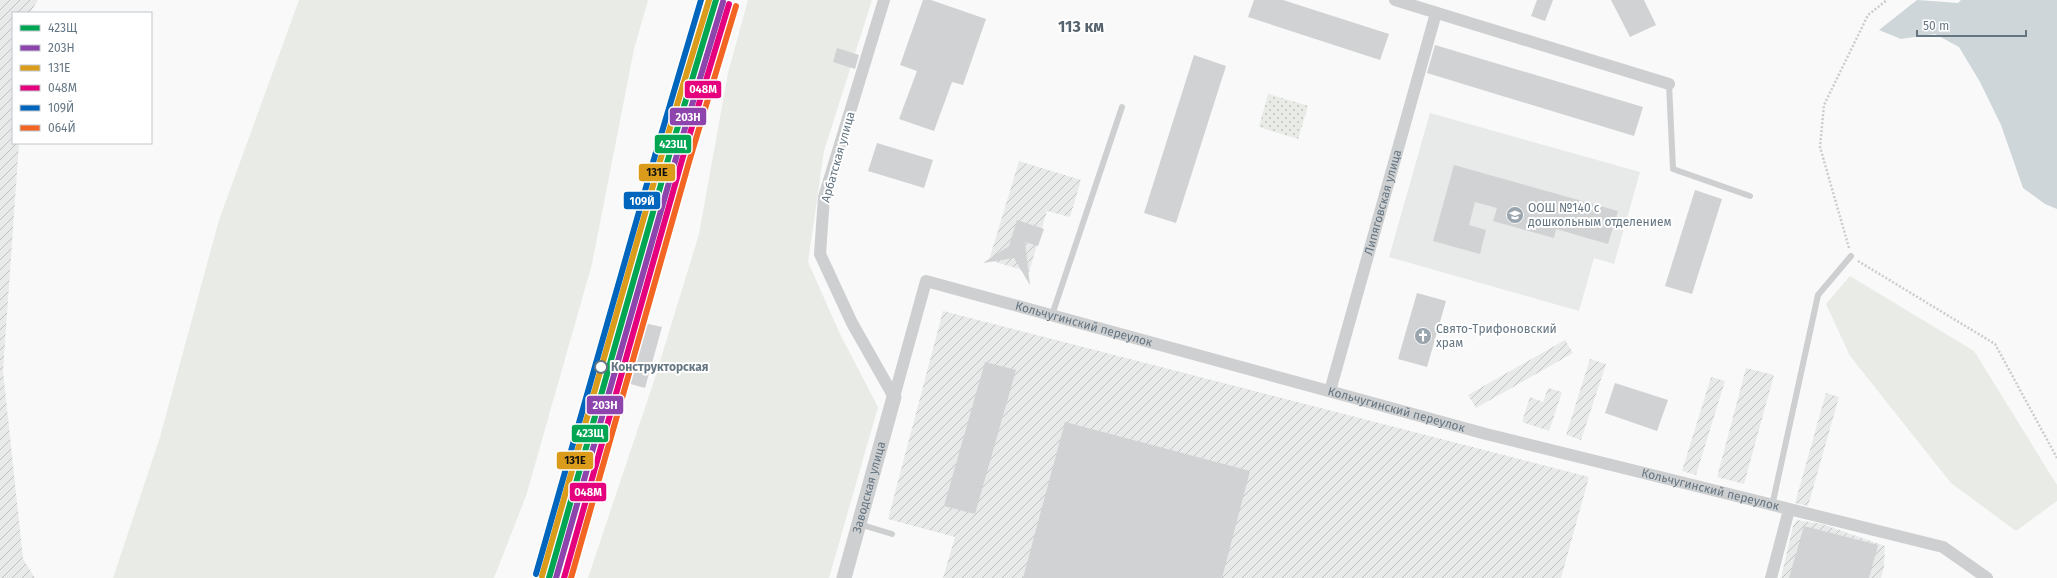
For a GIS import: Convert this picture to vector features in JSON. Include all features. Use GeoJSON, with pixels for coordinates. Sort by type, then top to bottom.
{"type":"FeatureCollection","features":[{"type":"Feature","properties":{"kind":"street","name":"Арбатская улица"},"geometry":{"type":"LineString","coordinates":[[884,0],[824,197],[820,254],[852,323],[894,397]]}},
{"type":"Feature","properties":{"kind":"street"},"geometry":{"type":"LineString","coordinates":[[1395,0],[1669,84]]}},
{"type":"Feature","properties":{"kind":"street","name":"Липяговская улица"},"geometry":{"type":"LineString","coordinates":[[1330,391],[1436,12]]}},
{"type":"Feature","properties":{"kind":"street","name":"Кольчугинский переулок"},"geometry":{"type":"LineString","coordinates":[[894,397],[926,281],[1486,434],[1772,506],[1943,547],[1983,576]]}},
{"type":"Feature","properties":{"kind":"street","name":"Заводская улица"},"geometry":{"type":"LineString","coordinates":[[844,578],[894,397]]}},
{"type":"Feature","properties":{"kind":"street"},"geometry":{"type":"LineString","coordinates":[[1771,578],[1789,510]]}},
{"type":"Feature","properties":{"kind":"lane"},"geometry":{"type":"LineString","coordinates":[[1669,84],[1673,169],[1750,196]]}},
{"type":"Feature","properties":{"kind":"lane"},"geometry":{"type":"LineString","coordinates":[[1052,315],[1122,107]]}},
{"type":"Feature","properties":{"kind":"lane"},"geometry":{"type":"LineString","coordinates":[[1772,506],[1818,295],[1851,256]]}},
{"type":"Feature","properties":{"kind":"lane"},"geometry":{"type":"LineString","coordinates":[[859,524],[892,534]]}},
{"type":"Feature","properties":{"kind":"path"},"geometry":{"type":"LineString","coordinates":[[1887,0],[1868,15],[1824,105],[1820,147],[1851,256],[1994,344],[2057,458]]}},
{"type":"Feature","properties":{"kind":"shaded area"},"geometry":{"type":"Polygon","coordinates":[[[0,0],[38,0],[31,12],[12,12],[12,144],[19,144],[3,371],[23,559],[35,578],[0,578],[0,0]]]}},
{"type":"Feature","properties":{"kind":"shaded area"},"geometry":{"type":"Polygon","coordinates":[[[299,0],[648,0],[634,49],[592,264],[526,496],[494,578],[113,578],[160,437],[219,220],[299,0]]]}},
{"type":"Feature","properties":{"kind":"shaded area"},"geometry":{"type":"Polygon","coordinates":[[[748,0],[872,0],[824,151],[808,262],[840,334],[878,407],[829,578],[588,578],[654,381],[699,234],[728,73],[748,0]]]}},
{"type":"Feature","properties":{"kind":"shaded area"},"geometry":{"type":"Polygon","coordinates":[[[1917,0],[1958,3],[1961,0],[2057,0],[2057,209],[2045,204],[2023,188],[2001,125],[1980,82],[1959,47],[1935,34],[1901,39],[1879,30],[1917,0]]]}},
{"type":"Feature","properties":{"kind":"shaded area"},"geometry":{"type":"Polygon","coordinates":[[[1268,94],[1308,106],[1298,139],[1259,127],[1268,94]]]}},
{"type":"Feature","properties":{"kind":"shaded area","name":"ООШ №140 с дошкольным отделением"},"geometry":{"type":"Polygon","coordinates":[[[1430,113],[1640,172],[1614,264],[1594,258],[1579,311],[1389,257],[1430,113]]]}},
{"type":"Feature","properties":{"kind":"shaded area"},"geometry":{"type":"Polygon","coordinates":[[[1019,161],[1081,180],[1070,217],[1047,211],[1029,272],[989,260],[1019,161]]]}},
{"type":"Feature","properties":{"kind":"shaded area"},"geometry":{"type":"Polygon","coordinates":[[[1850,276],[1974,351],[2057,485],[2057,501],[2016,531],[1951,483],[1850,356],[1826,304],[1850,276]]]}},
{"type":"Feature","properties":{"kind":"shaded area"},"geometry":{"type":"Polygon","coordinates":[[[943,311],[1589,477],[1561,578],[943,578],[955,537],[888,519],[943,311]]]}},
{"type":"Feature","properties":{"kind":"shaded area"},"geometry":{"type":"Polygon","coordinates":[[[1565,340],[1573,353],[1476,408],[1468,395],[1565,340]]]}},
{"type":"Feature","properties":{"kind":"shaded area"},"geometry":{"type":"Polygon","coordinates":[[[1590,359],[1606,364],[1581,440],[1566,435],[1590,359]]]}},
{"type":"Feature","properties":{"kind":"shaded area"},"geometry":{"type":"Polygon","coordinates":[[[1746,368],[1774,375],[1744,484],[1717,477],[1746,368]]]}},
{"type":"Feature","properties":{"kind":"shaded area"},"geometry":{"type":"Polygon","coordinates":[[[1711,377],[1725,381],[1696,475],[1682,471],[1711,377]]]}},
{"type":"Feature","properties":{"kind":"shaded area"},"geometry":{"type":"Polygon","coordinates":[[[1548,388],[1562,392],[1549,431],[1522,422],[1530,397],[1543,402],[1548,388]]]}},
{"type":"Feature","properties":{"kind":"shaded area"},"geometry":{"type":"Polygon","coordinates":[[[1826,393],[1839,397],[1808,506],[1795,503],[1826,393]]]}},
{"type":"Feature","properties":{"kind":"shaded area"},"geometry":{"type":"Polygon","coordinates":[[[1797,520],[1822,524],[1885,546],[1884,567],[1881,578],[1781,578],[1793,526],[1797,520]]]}},
{"type":"Feature","properties":{"kind":"building"},"geometry":{"type":"Polygon","coordinates":[[[923,0],[931,0],[986,19],[963,85],[952,82],[934,131],[899,119],[917,71],[900,65],[923,0]]]}},
{"type":"Feature","properties":{"kind":"building"},"geometry":{"type":"Polygon","coordinates":[[[1254,0],[1283,0],[1389,34],[1380,60],[1248,17],[1254,0]]]}},
{"type":"Feature","properties":{"kind":"building"},"geometry":{"type":"Polygon","coordinates":[[[1537,0],[1553,0],[1545,21],[1531,16],[1537,0]]]}},
{"type":"Feature","properties":{"kind":"building"},"geometry":{"type":"Polygon","coordinates":[[[1611,0],[1644,0],[1656,25],[1630,37],[1611,0]]]}},
{"type":"Feature","properties":{"kind":"building"},"geometry":{"type":"Polygon","coordinates":[[[1435,45],[1643,107],[1634,136],[1427,73],[1435,45]]]}},
{"type":"Feature","properties":{"kind":"building"},"geometry":{"type":"Polygon","coordinates":[[[837,48],[859,55],[855,69],[833,62],[837,48]]]}},
{"type":"Feature","properties":{"kind":"building"},"geometry":{"type":"Polygon","coordinates":[[[1194,55],[1226,66],[1176,223],[1144,213],[1194,55]]]}},
{"type":"Feature","properties":{"kind":"building"},"geometry":{"type":"Polygon","coordinates":[[[877,143],[933,160],[924,188],[868,171],[877,143]]]}},
{"type":"Feature","properties":{"kind":"building"},"geometry":{"type":"Polygon","coordinates":[[[1454,165],[1618,211],[1608,244],[1556,229],[1554,238],[1493,221],[1497,208],[1475,202],[1469,225],[1486,230],[1480,254],[1433,241],[1454,165]]]}},
{"type":"Feature","properties":{"kind":"building"},"geometry":{"type":"Polygon","coordinates":[[[1695,190],[1722,199],[1692,294],[1665,286],[1695,190]]]}},
{"type":"Feature","properties":{"kind":"building"},"geometry":{"type":"Polygon","coordinates":[[[1017,220],[1044,229],[1038,246],[1025,242],[1030,285],[1014,258],[983,263],[1009,246],[1017,220]]]}},
{"type":"Feature","properties":{"kind":"building"},"geometry":{"type":"Polygon","coordinates":[[[1417,293],[1446,301],[1427,367],[1398,359],[1417,293]]]}},
{"type":"Feature","properties":{"kind":"building"},"geometry":{"type":"Polygon","coordinates":[[[644,323],[662,327],[645,388],[627,383],[644,323]]]}},
{"type":"Feature","properties":{"kind":"building"},"geometry":{"type":"Polygon","coordinates":[[[985,362],[1016,370],[975,514],[944,506],[985,362]]]}},
{"type":"Feature","properties":{"kind":"building"},"geometry":{"type":"Polygon","coordinates":[[[1615,383],[1668,400],[1657,431],[1605,413],[1615,383]]]}},
{"type":"Feature","properties":{"kind":"building"},"geometry":{"type":"Polygon","coordinates":[[[1065,422],[1250,471],[1222,578],[1023,578],[1065,422]]]}},
{"type":"Feature","properties":{"kind":"building"},"geometry":{"type":"Polygon","coordinates":[[[1804,526],[1878,545],[1869,578],[1789,578],[1804,526]]]}},
{"type":"Feature","properties":{"kind":"transit line","name":"109Й"},"geometry":{"type":"LineString","coordinates":[[536,574],[656,152],[701,0]]}},
{"type":"Feature","properties":{"kind":"transit line","name":"131Е"},"geometry":{"type":"LineString","coordinates":[[542,576],[662,154],[709,0]]}},
{"type":"Feature","properties":{"kind":"transit line","name":"423Щ"},"geometry":{"type":"LineString","coordinates":[[549,578],[669,156],[716,0]]}},
{"type":"Feature","properties":{"kind":"transit line","name":"203Н"},"geometry":{"type":"LineString","coordinates":[[556,578],[676,158],[723,2]]}},
{"type":"Feature","properties":{"kind":"transit line","name":"048М"},"geometry":{"type":"LineString","coordinates":[[564,578],[682,160],[729,4]]}},
{"type":"Feature","properties":{"kind":"transit line","name":"064Й"},"geometry":{"type":"LineString","coordinates":[[571,578],[689,162],[736,6]]}},
{"type":"Feature","properties":{"kind":"place","name":"ООШ №140 с дошкольным отделением"},"geometry":{"type":"Point","coordinates":[1515,215]}},
{"type":"Feature","properties":{"kind":"place","name":"Свято-Трифоновский храм"},"geometry":{"type":"Point","coordinates":[1423,336]}},
{"type":"Feature","properties":{"kind":"place","name":"Конструкторская"},"geometry":{"type":"Point","coordinates":[601,367]}},
{"type":"Feature","properties":{"kind":"district","name":"113 км"},"geometry":{"type":"Point","coordinates":[1081,26]}}]}
